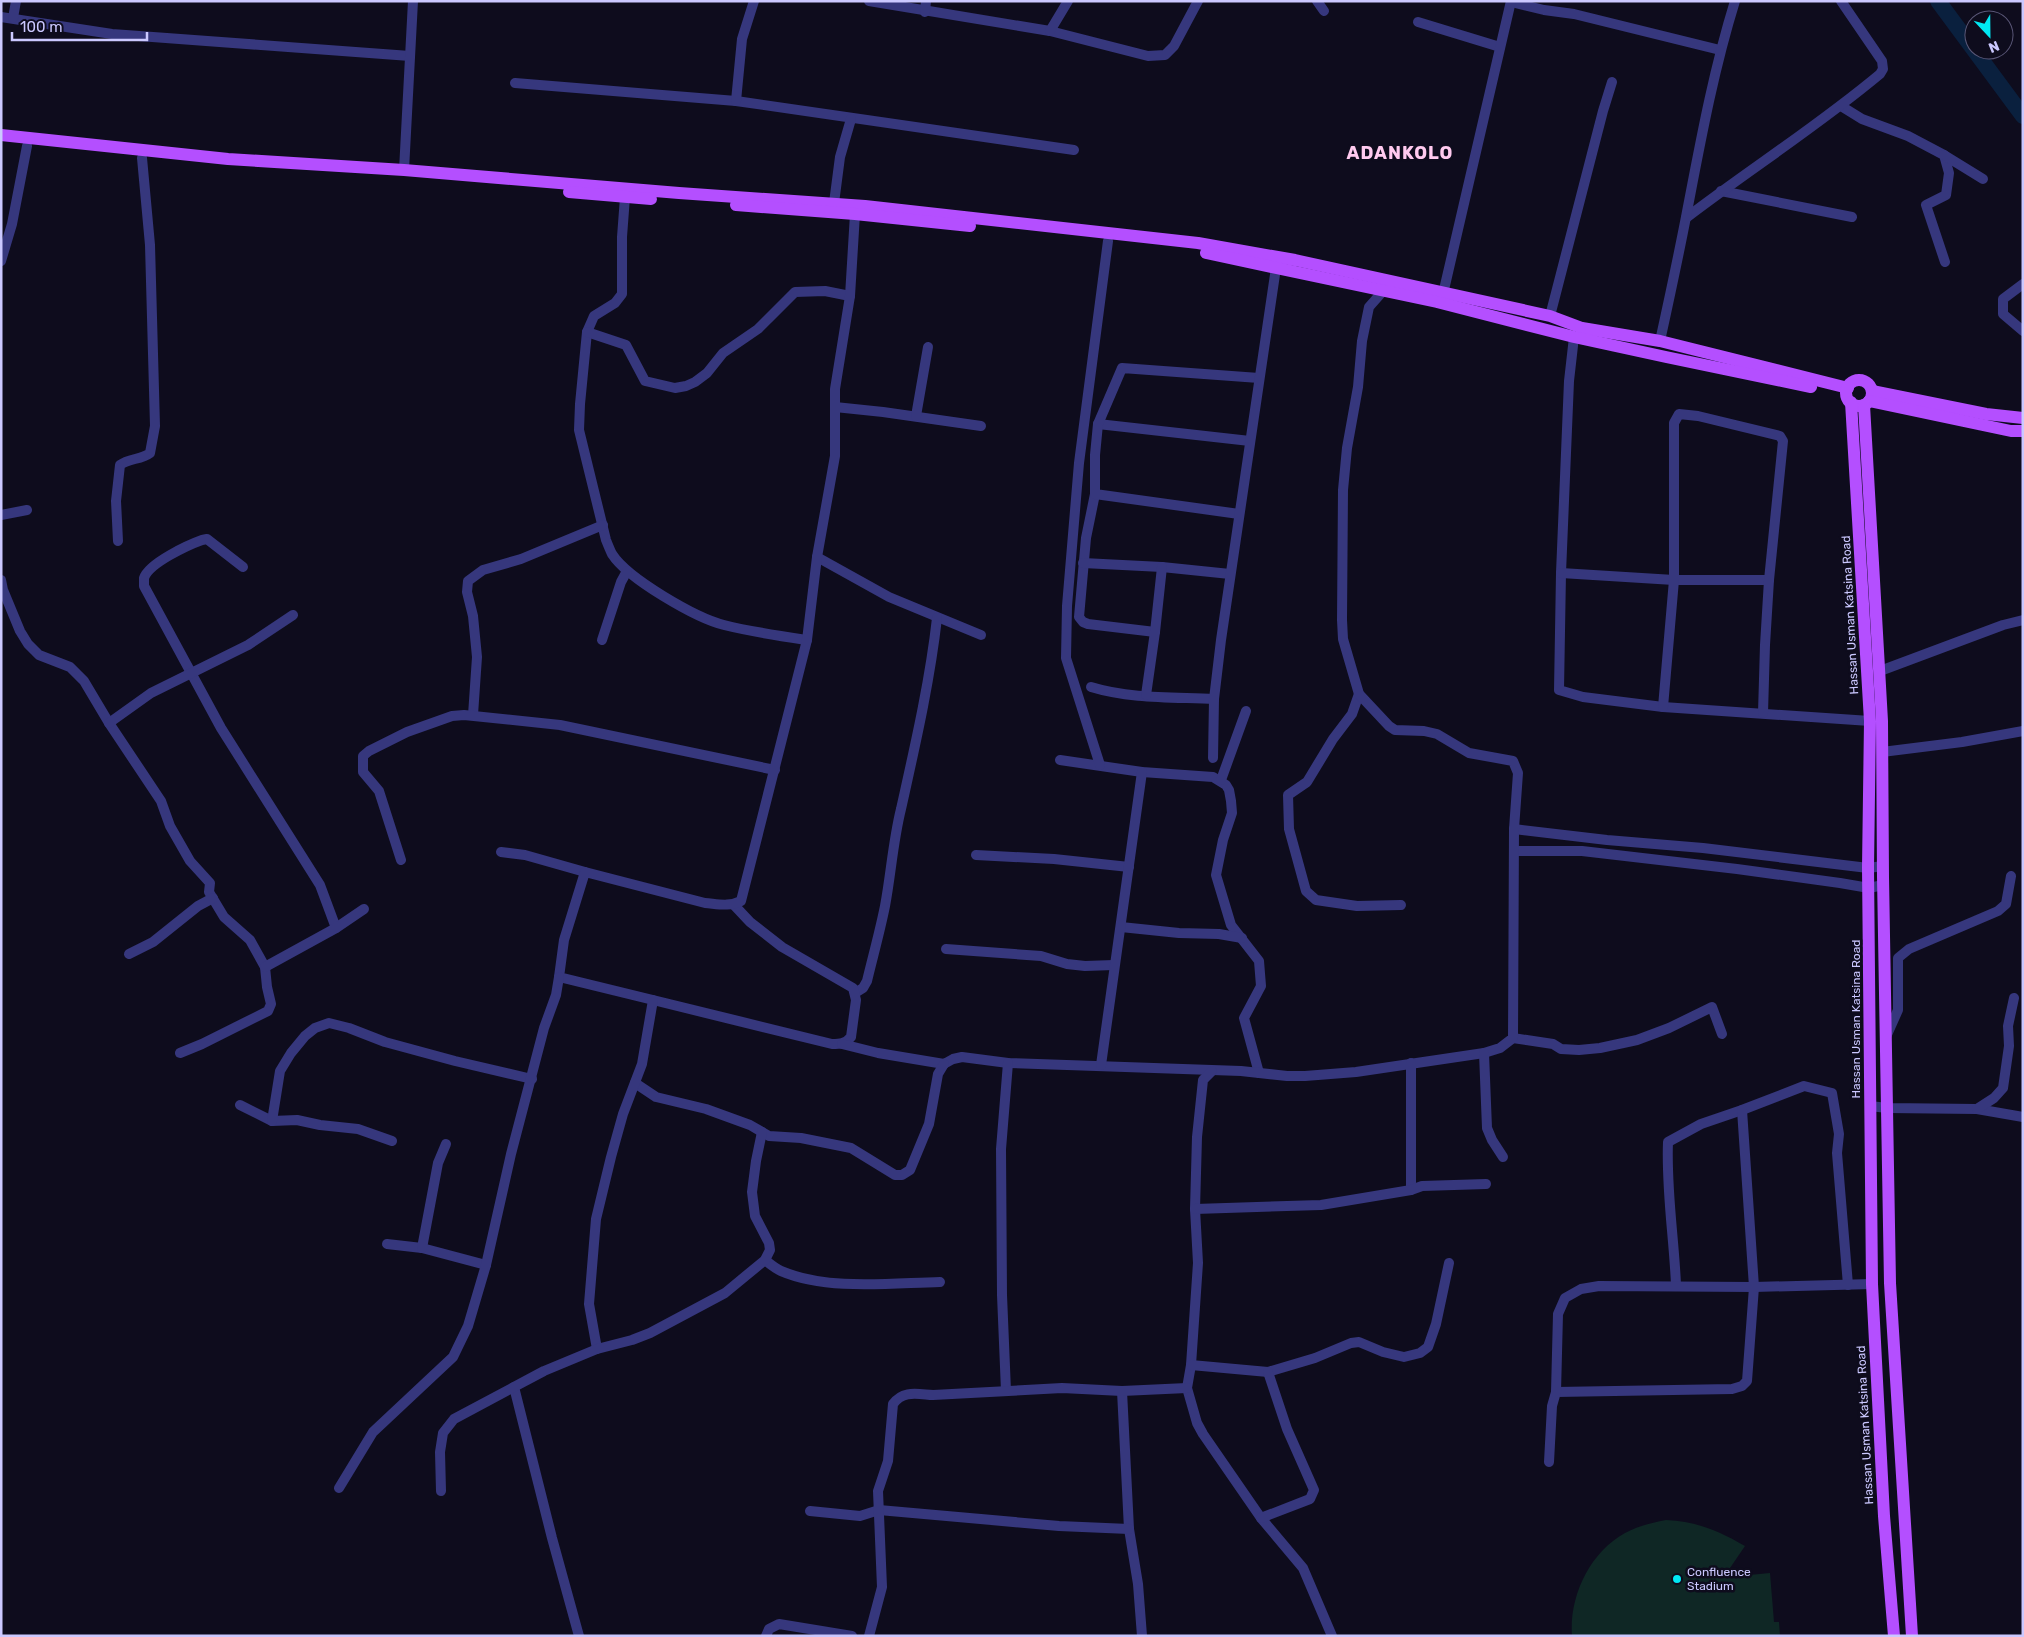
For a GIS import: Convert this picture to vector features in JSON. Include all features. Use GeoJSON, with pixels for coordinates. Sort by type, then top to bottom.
{"type":"FeatureCollection","features":[{"type":"Feature","properties":{"kind":"main road"},"geometry":{"type":"LineString","coordinates":[[1,135],[228,159],[404,170],[834,204],[1198,243],[1574,337],[2011,431],[2023,431]]}},
{"type":"Feature","properties":{"kind":"main road"},"geometry":{"type":"LineString","coordinates":[[1,143],[227,167],[403,178],[855,214],[1197,250],[1443,294],[1550,316],[1582,328],[1660,341],[1858,397],[2023,418]]}},
{"type":"Feature","properties":{"kind":"main road","name":"Hassan Usman Katsina Road"},"geometry":{"type":"LineString","coordinates":[[1858,397],[1880,671],[1890,1283],[1912,1636]]}},
{"type":"Feature","properties":{"kind":"main road","name":"Hassan Usman Katsina Road"},"geometry":{"type":"LineString","coordinates":[[1858,397],[1870,721],[1868,868],[1872,1284],[1884,1516],[1894,1636]]}},
{"type":"Feature","properties":{"kind":"street"},"geometry":{"type":"LineString","coordinates":[[12,18],[16,1]]}},
{"type":"Feature","properties":{"kind":"street"},"geometry":{"type":"LineString","coordinates":[[404,170],[413,1]]}},
{"type":"Feature","properties":{"kind":"street"},"geometry":{"type":"LineString","coordinates":[[736,101],[742,39],[754,1]]}},
{"type":"Feature","properties":{"kind":"street"},"geometry":{"type":"LineString","coordinates":[[869,1],[925,6],[1050,32],[1148,56],[1165,55],[1174,46],[1198,1]]}},
{"type":"Feature","properties":{"kind":"street"},"geometry":{"type":"LineString","coordinates":[[1050,32],[1068,1]]}},
{"type":"Feature","properties":{"kind":"street"},"geometry":{"type":"LineString","coordinates":[[1317,1],[1324,11]]}},
{"type":"Feature","properties":{"kind":"street"},"geometry":{"type":"LineString","coordinates":[[1660,341],[1703,127],[1720,50],[1735,1]]}},
{"type":"Feature","properties":{"kind":"street"},"geometry":{"type":"LineString","coordinates":[[1686,218],[1795,141],[1880,74],[1883,69],[1882,61],[1841,1]]}},
{"type":"Feature","properties":{"kind":"street"},"geometry":{"type":"LineString","coordinates":[[1443,294],[1511,2],[1544,10],[1574,14],[1720,50]]}},
{"type":"Feature","properties":{"kind":"street"},"geometry":{"type":"LineString","coordinates":[[1,17],[112,34],[410,56]]}},
{"type":"Feature","properties":{"kind":"street"},"geometry":{"type":"LineString","coordinates":[[1418,22],[1500,47]]}},
{"type":"Feature","properties":{"kind":"street"},"geometry":{"type":"LineString","coordinates":[[1550,316],[1612,82]]}},
{"type":"Feature","properties":{"kind":"street"},"geometry":{"type":"LineString","coordinates":[[515,83],[736,101],[1074,150]]}},
{"type":"Feature","properties":{"kind":"street"},"geometry":{"type":"LineString","coordinates":[[1841,106],[1862,120],[1908,136],[1944,154],[1984,179]]}},
{"type":"Feature","properties":{"kind":"street"},"geometry":{"type":"LineString","coordinates":[[834,204],[840,157],[851,119]]}},
{"type":"Feature","properties":{"kind":"street"},"geometry":{"type":"LineString","coordinates":[[1,261],[12,224],[27,146]]}},
{"type":"Feature","properties":{"kind":"street"},"geometry":{"type":"LineString","coordinates":[[1944,154],[1949,173],[1946,195],[1926,205],[1945,262]]}},
{"type":"Feature","properties":{"kind":"street"},"geometry":{"type":"LineString","coordinates":[[118,541],[116,501],[120,465],[127,460],[146,457],[150,454],[155,426],[150,244],[142,158]]}},
{"type":"Feature","properties":{"kind":"street"},"geometry":{"type":"LineString","coordinates":[[1722,191],[1852,217]]}},
{"type":"Feature","properties":{"kind":"street"},"geometry":{"type":"LineString","coordinates":[[624,197],[622,294],[615,304],[594,316],[588,332],[582,376],[579,430],[606,540],[612,554],[627,571],[678,604],[723,625],[808,640]]}},
{"type":"Feature","properties":{"kind":"street"},"geometry":{"type":"LineString","coordinates":[[501,852],[525,855],[584,872],[705,902],[734,905],[741,901],[808,640],[817,557],[835,456],[835,389],[850,296],[855,214]]}},
{"type":"Feature","properties":{"kind":"street"},"geometry":{"type":"LineString","coordinates":[[1100,765],[1066,658],[1067,606],[1079,464],[1108,241]]}},
{"type":"Feature","properties":{"kind":"street"},"geometry":{"type":"LineString","coordinates":[[1213,758],[1214,699],[1230,574],[1277,263]]}},
{"type":"Feature","properties":{"kind":"street"},"geometry":{"type":"LineString","coordinates":[[2023,284],[2003,298],[2003,314],[2023,331]]}},
{"type":"Feature","properties":{"kind":"street"},"geometry":{"type":"LineString","coordinates":[[1384,290],[1369,307],[1362,341],[1358,388],[1347,448],[1343,490],[1342,631],[1359,694],[1389,726],[1396,730],[1424,731],[1437,734],[1469,753],[1513,761],[1518,773],[1514,828],[1513,1038]]}},
{"type":"Feature","properties":{"kind":"street"},"geometry":{"type":"LineString","coordinates":[[588,332],[626,345],[645,381],[675,388],[686,386],[700,379],[723,353],[758,329],[795,292],[825,291],[850,296]]}},
{"type":"Feature","properties":{"kind":"street"},"geometry":{"type":"LineString","coordinates":[[1574,337],[1569,381],[1561,573],[1559,690],[1583,697],[1663,706],[1870,721]]}},
{"type":"Feature","properties":{"kind":"street"},"geometry":{"type":"LineString","coordinates":[[916,416],[928,346]]}},
{"type":"Feature","properties":{"kind":"street"},"geometry":{"type":"LineString","coordinates":[[1155,632],[1082,622],[1079,616],[1083,564],[1095,494],[1095,455],[1098,424],[1119,370],[1126,367],[1259,378]]}},
{"type":"Feature","properties":{"kind":"street"},"geometry":{"type":"LineString","coordinates":[[835,407],[916,416],[981,426]]}},
{"type":"Feature","properties":{"kind":"street"},"geometry":{"type":"LineString","coordinates":[[1663,706],[1674,580],[1674,423],[1679,414],[1698,416],[1780,436],[1783,440],[1769,580],[1763,714]]}},
{"type":"Feature","properties":{"kind":"street"},"geometry":{"type":"LineString","coordinates":[[1098,424],[1250,441]]}},
{"type":"Feature","properties":{"kind":"street"},"geometry":{"type":"LineString","coordinates":[[1095,494],[1239,514]]}},
{"type":"Feature","properties":{"kind":"street"},"geometry":{"type":"LineString","coordinates":[[1,515],[27,510]]}},
{"type":"Feature","properties":{"kind":"street"},"geometry":{"type":"LineString","coordinates":[[473,715],[477,657],[473,616],[467,592],[468,581],[483,570],[521,559],[603,524]]}},
{"type":"Feature","properties":{"kind":"street"},"geometry":{"type":"LineString","coordinates":[[243,567],[207,540],[202,540],[166,558],[151,569],[144,577],[144,586],[221,728],[320,884],[336,928]]}},
{"type":"Feature","properties":{"kind":"street"},"geometry":{"type":"LineString","coordinates":[[817,557],[889,597],[981,635]]}},
{"type":"Feature","properties":{"kind":"street"},"geometry":{"type":"LineString","coordinates":[[1083,564],[1162,567],[1230,574]]}},
{"type":"Feature","properties":{"kind":"street"},"geometry":{"type":"LineString","coordinates":[[1146,695],[1162,567]]}},
{"type":"Feature","properties":{"kind":"street"},"geometry":{"type":"LineString","coordinates":[[602,640],[621,582],[627,571]]}},
{"type":"Feature","properties":{"kind":"street"},"geometry":{"type":"LineString","coordinates":[[1561,573],[1674,580],[1769,580]]}},
{"type":"Feature","properties":{"kind":"street"},"geometry":{"type":"LineString","coordinates":[[1,580],[3,590],[20,631],[28,644],[39,655],[70,667],[84,681],[109,723],[161,801],[170,826],[190,861],[210,883],[209,892],[224,918],[250,940],[265,967],[267,987],[272,1004],[268,1011],[180,1053]]}},
{"type":"Feature","properties":{"kind":"street"},"geometry":{"type":"LineString","coordinates":[[109,723],[151,694],[190,672],[248,645],[293,615]]}},
{"type":"Feature","properties":{"kind":"street"},"geometry":{"type":"LineString","coordinates":[[854,993],[863,988],[867,981],[885,908],[900,810],[911,768],[933,655],[938,618]]}},
{"type":"Feature","properties":{"kind":"street"},"geometry":{"type":"LineString","coordinates":[[1880,671],[2003,625],[2023,620]]}},
{"type":"Feature","properties":{"kind":"street"},"geometry":{"type":"LineString","coordinates":[[1091,688],[1108,692],[1214,699]]}},
{"type":"Feature","properties":{"kind":"street"},"geometry":{"type":"LineString","coordinates":[[1359,694],[1352,714],[1307,782],[1288,795],[1289,829],[1306,891],[1316,900],[1357,906],[1401,905]]}},
{"type":"Feature","properties":{"kind":"street"},"geometry":{"type":"LineString","coordinates":[[1221,780],[1246,711]]}},
{"type":"Feature","properties":{"kind":"street"},"geometry":{"type":"LineString","coordinates":[[401,860],[379,791],[363,772],[363,756],[369,751],[452,716],[473,715],[560,725],[776,770]]}},
{"type":"Feature","properties":{"kind":"street"},"geometry":{"type":"LineString","coordinates":[[1882,752],[1962,742],[2023,731]]}},
{"type":"Feature","properties":{"kind":"street"},"geometry":{"type":"LineString","coordinates":[[1060,760],[1142,772],[1213,777],[1221,780],[1230,790],[1232,813],[1223,840],[1216,875],[1231,925],[1259,961],[1262,986],[1244,1018],[1259,1073]]}},
{"type":"Feature","properties":{"kind":"street"},"geometry":{"type":"LineString","coordinates":[[1101,1065],[1142,772]]}},
{"type":"Feature","properties":{"kind":"street"},"geometry":{"type":"LineString","coordinates":[[1514,828],[1868,868],[1882,866]]}},
{"type":"Feature","properties":{"kind":"street"},"geometry":{"type":"LineString","coordinates":[[1514,851],[1582,851],[1645,857],[1840,882],[1869,888],[1883,885]]}},
{"type":"Feature","properties":{"kind":"street"},"geometry":{"type":"LineString","coordinates":[[976,856],[1054,859],[1129,868]]}},
{"type":"Feature","properties":{"kind":"street"},"geometry":{"type":"LineString","coordinates":[[339,1488],[373,1432],[453,1358],[468,1326],[486,1265],[511,1154],[544,1028],[556,995],[564,940],[584,872]]}},
{"type":"Feature","properties":{"kind":"street"},"geometry":{"type":"LineString","coordinates":[[1886,1038],[1898,1010],[1898,958],[1909,949],[1998,911],[2006,904],[2011,876]]}},
{"type":"Feature","properties":{"kind":"street"},"geometry":{"type":"LineString","coordinates":[[129,954],[153,942],[198,906],[212,898]]}},
{"type":"Feature","properties":{"kind":"street"},"geometry":{"type":"LineString","coordinates":[[734,905],[750,922],[782,948],[853,988],[856,1000],[851,1037],[842,1044]]}},
{"type":"Feature","properties":{"kind":"street"},"geometry":{"type":"LineString","coordinates":[[265,967],[336,928],[364,909]]}},
{"type":"Feature","properties":{"kind":"street"},"geometry":{"type":"LineString","coordinates":[[1121,927],[1180,933],[1219,934],[1242,938]]}},
{"type":"Feature","properties":{"kind":"street"},"geometry":{"type":"LineString","coordinates":[[946,949],[1041,956],[1066,964],[1086,966],[1114,965]]}},
{"type":"Feature","properties":{"kind":"street"},"geometry":{"type":"LineString","coordinates":[[560,977],[832,1044],[842,1044],[878,1053],[944,1064]]}},
{"type":"Feature","properties":{"kind":"street"},"geometry":{"type":"LineString","coordinates":[[1977,1109],[1994,1098],[2003,1088],[2008,1046],[2008,1026],[2014,998]]}},
{"type":"Feature","properties":{"kind":"street"},"geometry":{"type":"LineString","coordinates":[[597,1349],[589,1304],[596,1219],[611,1157],[642,1064],[653,1000]]}},
{"type":"Feature","properties":{"kind":"street"},"geometry":{"type":"LineString","coordinates":[[635,1083],[656,1097],[706,1109],[769,1136],[801,1138],[851,1148],[895,1175],[902,1175],[910,1170],[928,1124],[938,1074],[944,1064],[953,1059],[1212,1070],[1305,1076],[1356,1072],[1484,1053],[1500,1048],[1513,1038],[1552,1044],[1562,1049],[1600,1048],[1637,1040],[1669,1028],[1712,1007],[1722,1034]]}},
{"type":"Feature","properties":{"kind":"street"},"geometry":{"type":"LineString","coordinates":[[272,1121],[280,1071],[305,1036],[314,1028],[329,1023],[455,1061],[532,1079]]}},
{"type":"Feature","properties":{"kind":"street"},"geometry":{"type":"LineString","coordinates":[[1484,1053],[1488,1128],[1492,1140],[1503,1157]]}},
{"type":"Feature","properties":{"kind":"street"},"geometry":{"type":"LineString","coordinates":[[1006,1391],[1002,1295],[1001,1149],[1008,1062]]}},
{"type":"Feature","properties":{"kind":"street"},"geometry":{"type":"LineString","coordinates":[[1411,1064],[1411,1190]]}},
{"type":"Feature","properties":{"kind":"street"},"geometry":{"type":"LineString","coordinates":[[1212,1070],[1204,1080],[1197,1137],[1195,1208],[1198,1263],[1191,1365],[1187,1388],[1197,1423],[1203,1434],[1261,1518],[1303,1568],[1332,1636]]}},
{"type":"Feature","properties":{"kind":"street"},"geometry":{"type":"LineString","coordinates":[[1676,1285],[1674,1234],[1669,1193],[1668,1142],[1701,1124],[1804,1086],[1832,1093],[1839,1134],[1837,1153],[1848,1285]]}},
{"type":"Feature","properties":{"kind":"street"},"geometry":{"type":"LineString","coordinates":[[240,1105],[272,1121],[297,1120],[320,1125],[358,1129],[392,1141]]}},
{"type":"Feature","properties":{"kind":"street"},"geometry":{"type":"LineString","coordinates":[[1870,1106],[1887,1108],[1977,1109],[2023,1117]]}},
{"type":"Feature","properties":{"kind":"street"},"geometry":{"type":"LineString","coordinates":[[1556,1392],[1732,1389],[1742,1386],[1747,1381],[1754,1287],[1742,1110]]}},
{"type":"Feature","properties":{"kind":"street"},"geometry":{"type":"LineString","coordinates":[[441,1491],[440,1452],[443,1433],[454,1420],[544,1372],[597,1349],[650,1333],[725,1292],[765,1260],[770,1250],[769,1244],[755,1216],[752,1192],[762,1132]]}},
{"type":"Feature","properties":{"kind":"street"},"geometry":{"type":"LineString","coordinates":[[422,1248],[438,1163],[446,1144]]}},
{"type":"Feature","properties":{"kind":"street"},"geometry":{"type":"LineString","coordinates":[[1195,1208],[1321,1206],[1411,1190],[1422,1186],[1486,1184]]}},
{"type":"Feature","properties":{"kind":"street"},"geometry":{"type":"LineString","coordinates":[[387,1244],[422,1248],[486,1265]]}},
{"type":"Feature","properties":{"kind":"street"},"geometry":{"type":"LineString","coordinates":[[765,1260],[781,1271],[817,1281],[865,1284],[940,1282]]}},
{"type":"Feature","properties":{"kind":"street"},"geometry":{"type":"LineString","coordinates":[[1191,1365],[1268,1372],[1315,1358],[1351,1343],[1358,1342],[1383,1352],[1404,1357],[1420,1353],[1428,1347],[1436,1324],[1449,1263]]}},
{"type":"Feature","properties":{"kind":"street"},"geometry":{"type":"LineString","coordinates":[[1549,1462],[1552,1406],[1556,1392],[1558,1314],[1565,1298],[1581,1290],[1599,1286],[1754,1287],[1872,1284]]}},
{"type":"Feature","properties":{"kind":"street"},"geometry":{"type":"LineString","coordinates":[[1261,1518],[1310,1499],[1314,1490],[1287,1429],[1268,1372]]}},
{"type":"Feature","properties":{"kind":"street"},"geometry":{"type":"LineString","coordinates":[[514,1387],[579,1636]]}},
{"type":"Feature","properties":{"kind":"street"},"geometry":{"type":"LineString","coordinates":[[869,1636],[882,1587],[878,1491],[888,1461],[893,1404],[898,1397],[905,1394],[933,1395],[1062,1388],[1122,1391],[1187,1388]]}},
{"type":"Feature","properties":{"kind":"street"},"geometry":{"type":"LineString","coordinates":[[1122,1391],[1129,1529],[1138,1584],[1142,1636]]}},
{"type":"Feature","properties":{"kind":"street"},"geometry":{"type":"LineString","coordinates":[[810,1511],[860,1516],[879,1510],[1058,1526],[1129,1529]]}},
{"type":"Feature","properties":{"kind":"street"},"geometry":{"type":"LineString","coordinates":[[766,1636],[769,1629],[779,1624],[852,1636]]}},
{"type":"Feature","properties":{"kind":"green space","name":"Confluence Stadium"},"geometry":{"type":"Polygon","coordinates":[[[1666,1520],[1707,1528],[1745,1546],[1730,1568],[1739,1576],[1770,1573],[1774,1622],[1779,1622],[1780,1636],[1572,1636],[1574,1606],[1578,1592],[1584,1577],[1601,1552],[1625,1533],[1645,1525],[1666,1520]]]}},
{"type":"Feature","properties":{"kind":"waterway"},"geometry":{"type":"LineString","coordinates":[[1938,1],[2023,116]]}},
{"type":"Feature","properties":{"kind":"place","name":"Confluence Stadium"},"geometry":{"type":"Point","coordinates":[1677,1579]}},
{"type":"Feature","properties":{"kind":"district","name":"ADANKOLO"},"geometry":{"type":"Point","coordinates":[1400,153]}}]}
